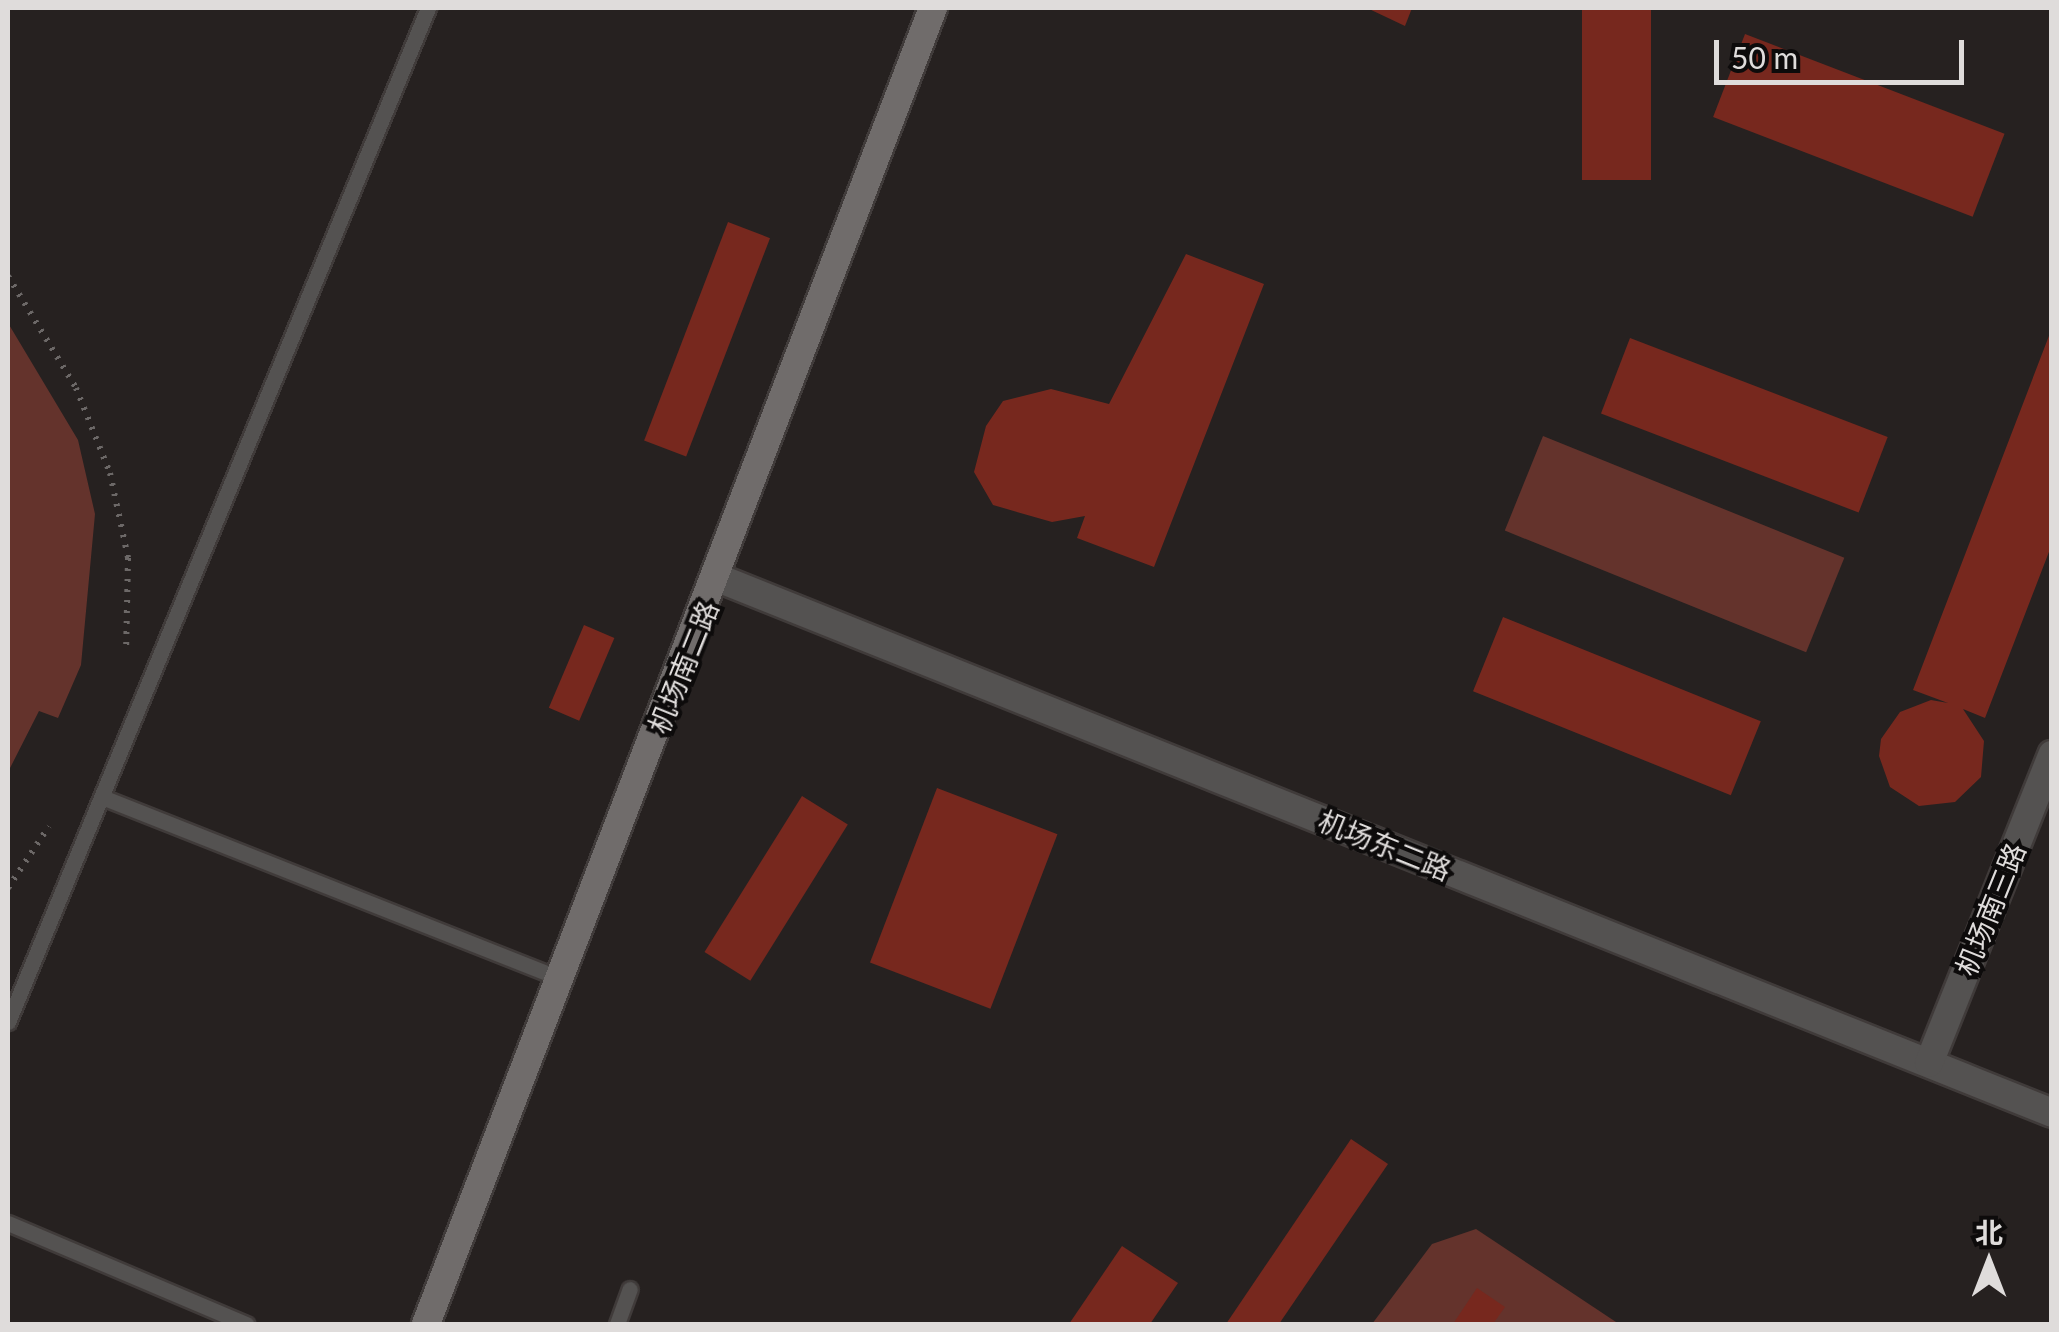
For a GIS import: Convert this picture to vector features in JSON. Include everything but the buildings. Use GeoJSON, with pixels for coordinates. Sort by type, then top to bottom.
{"type":"FeatureCollection","features":[{"type":"Feature","properties":{"kind":"main road","name":"机场南二路"},"geometry":{"type":"LineString","coordinates":[[426,1324],[718,578],[933,8]]}},
{"type":"Feature","properties":{"kind":"street","name":"机场东二路"},"geometry":{"type":"LineString","coordinates":[[718,578],[2052,1113]]}},
{"type":"Feature","properties":{"kind":"street","name":"机场南三路"},"geometry":{"type":"LineString","coordinates":[[1928,1063],[2052,756]]}},
{"type":"Feature","properties":{"kind":"lane"},"geometry":{"type":"LineString","coordinates":[[8,1022],[428,8]]}},
{"type":"Feature","properties":{"kind":"lane"},"geometry":{"type":"LineString","coordinates":[[102,797],[560,978]]}},
{"type":"Feature","properties":{"kind":"lane"},"geometry":{"type":"LineString","coordinates":[[8,1223],[238,1321]]}},
{"type":"Feature","properties":{"kind":"lane"},"geometry":{"type":"LineString","coordinates":[[617,1324],[630,1289]]}},
{"type":"Feature","properties":{"kind":"path"},"geometry":{"type":"LineString","coordinates":[[8,276],[76,388],[110,473],[128,558],[126,652]]}},
{"type":"Feature","properties":{"kind":"path"},"geometry":{"type":"LineString","coordinates":[[8,888],[49,826]]}},
{"type":"Feature","properties":{"kind":"shaded area"},"geometry":{"type":"Polygon","coordinates":[[[8,323],[78,440],[95,514],[81,665],[58,718],[39,711],[8,772],[8,323]]]}},
{"type":"Feature","properties":{"kind":"shaded area"},"geometry":{"type":"Polygon","coordinates":[[[1543,436],[1844,558],[1806,652],[1505,531],[1543,436]]]}},
{"type":"Feature","properties":{"kind":"shaded area"},"geometry":{"type":"Polygon","coordinates":[[[1476,1229],[1619,1324],[1372,1324],[1432,1244],[1476,1229]]]}}]}
